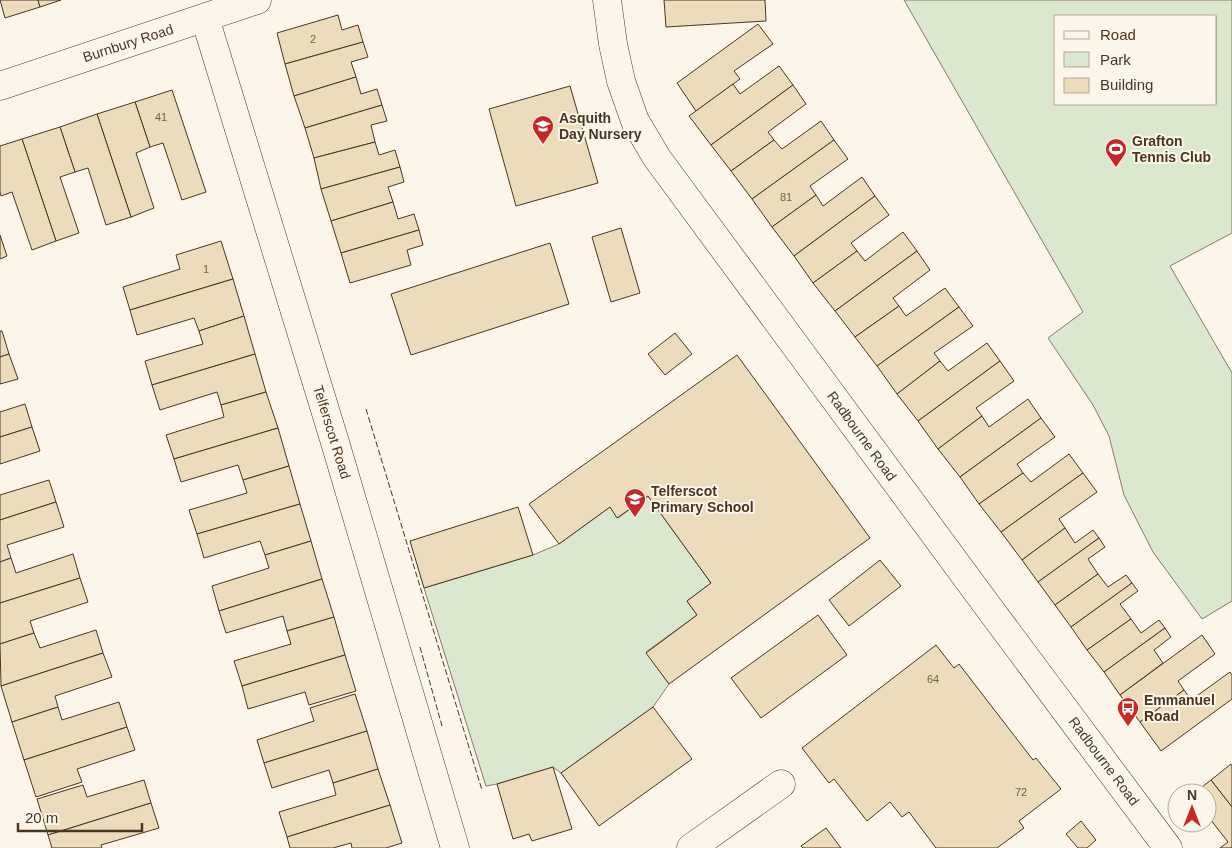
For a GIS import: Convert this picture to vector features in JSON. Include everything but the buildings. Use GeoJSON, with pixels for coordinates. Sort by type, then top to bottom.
{"type":"FeatureCollection","features":[{"type":"Feature","properties":{"kind":"street","name":"Burnbury Road"},"geometry":{"type":"LineString","coordinates":[[0,86],[257,0]]}},
{"type":"Feature","properties":{"kind":"street","name":"Radbourne Road"},"geometry":{"type":"LineString","coordinates":[[607,0],[613,44],[621,81],[635,121],[657,158],[1168,848]]}},
{"type":"Feature","properties":{"kind":"street","name":"Telferscot Road"},"geometry":{"type":"LineString","coordinates":[[205,18],[334,439],[455,848]]}},
{"type":"Feature","properties":{"kind":"street"},"geometry":{"type":"LineString","coordinates":[[691,848],[781,784]]}},
{"type":"Feature","properties":{"kind":"green space"},"geometry":{"type":"Polygon","coordinates":[[[904,0],[1232,0],[1232,233],[1170,266],[1232,373],[1232,601],[1202,619],[1153,552],[1124,495],[1109,436],[1093,405],[1048,338],[1083,312],[904,0]]]}},
{"type":"Feature","properties":{"kind":"green space"},"geometry":{"type":"Polygon","coordinates":[[[648,496],[711,583],[687,601],[697,615],[646,652],[669,684],[653,707],[561,773],[553,767],[486,786],[424,588],[533,555],[559,544],[610,507],[618,518],[648,496]]]}},
{"type":"Feature","properties":{"kind":"fence"},"geometry":{"type":"LineString","coordinates":[[366,409],[482,790]]}},
{"type":"Feature","properties":{"kind":"fence"},"geometry":{"type":"LineString","coordinates":[[420,647],[442,726]]}},
{"type":"Feature","properties":{"kind":"place","name":"Asquith Day Nursery"},"geometry":{"type":"Point","coordinates":[543,145]}},
{"type":"Feature","properties":{"kind":"place","name":"Grafton Tennis Club"},"geometry":{"type":"Point","coordinates":[1116,168]}},
{"type":"Feature","properties":{"kind":"place","name":"Telferscot Primary School"},"geometry":{"type":"Point","coordinates":[635,518]}},
{"type":"Feature","properties":{"kind":"place","name":"Emmanuel Road"},"geometry":{"type":"Point","coordinates":[1128,727]}}]}
